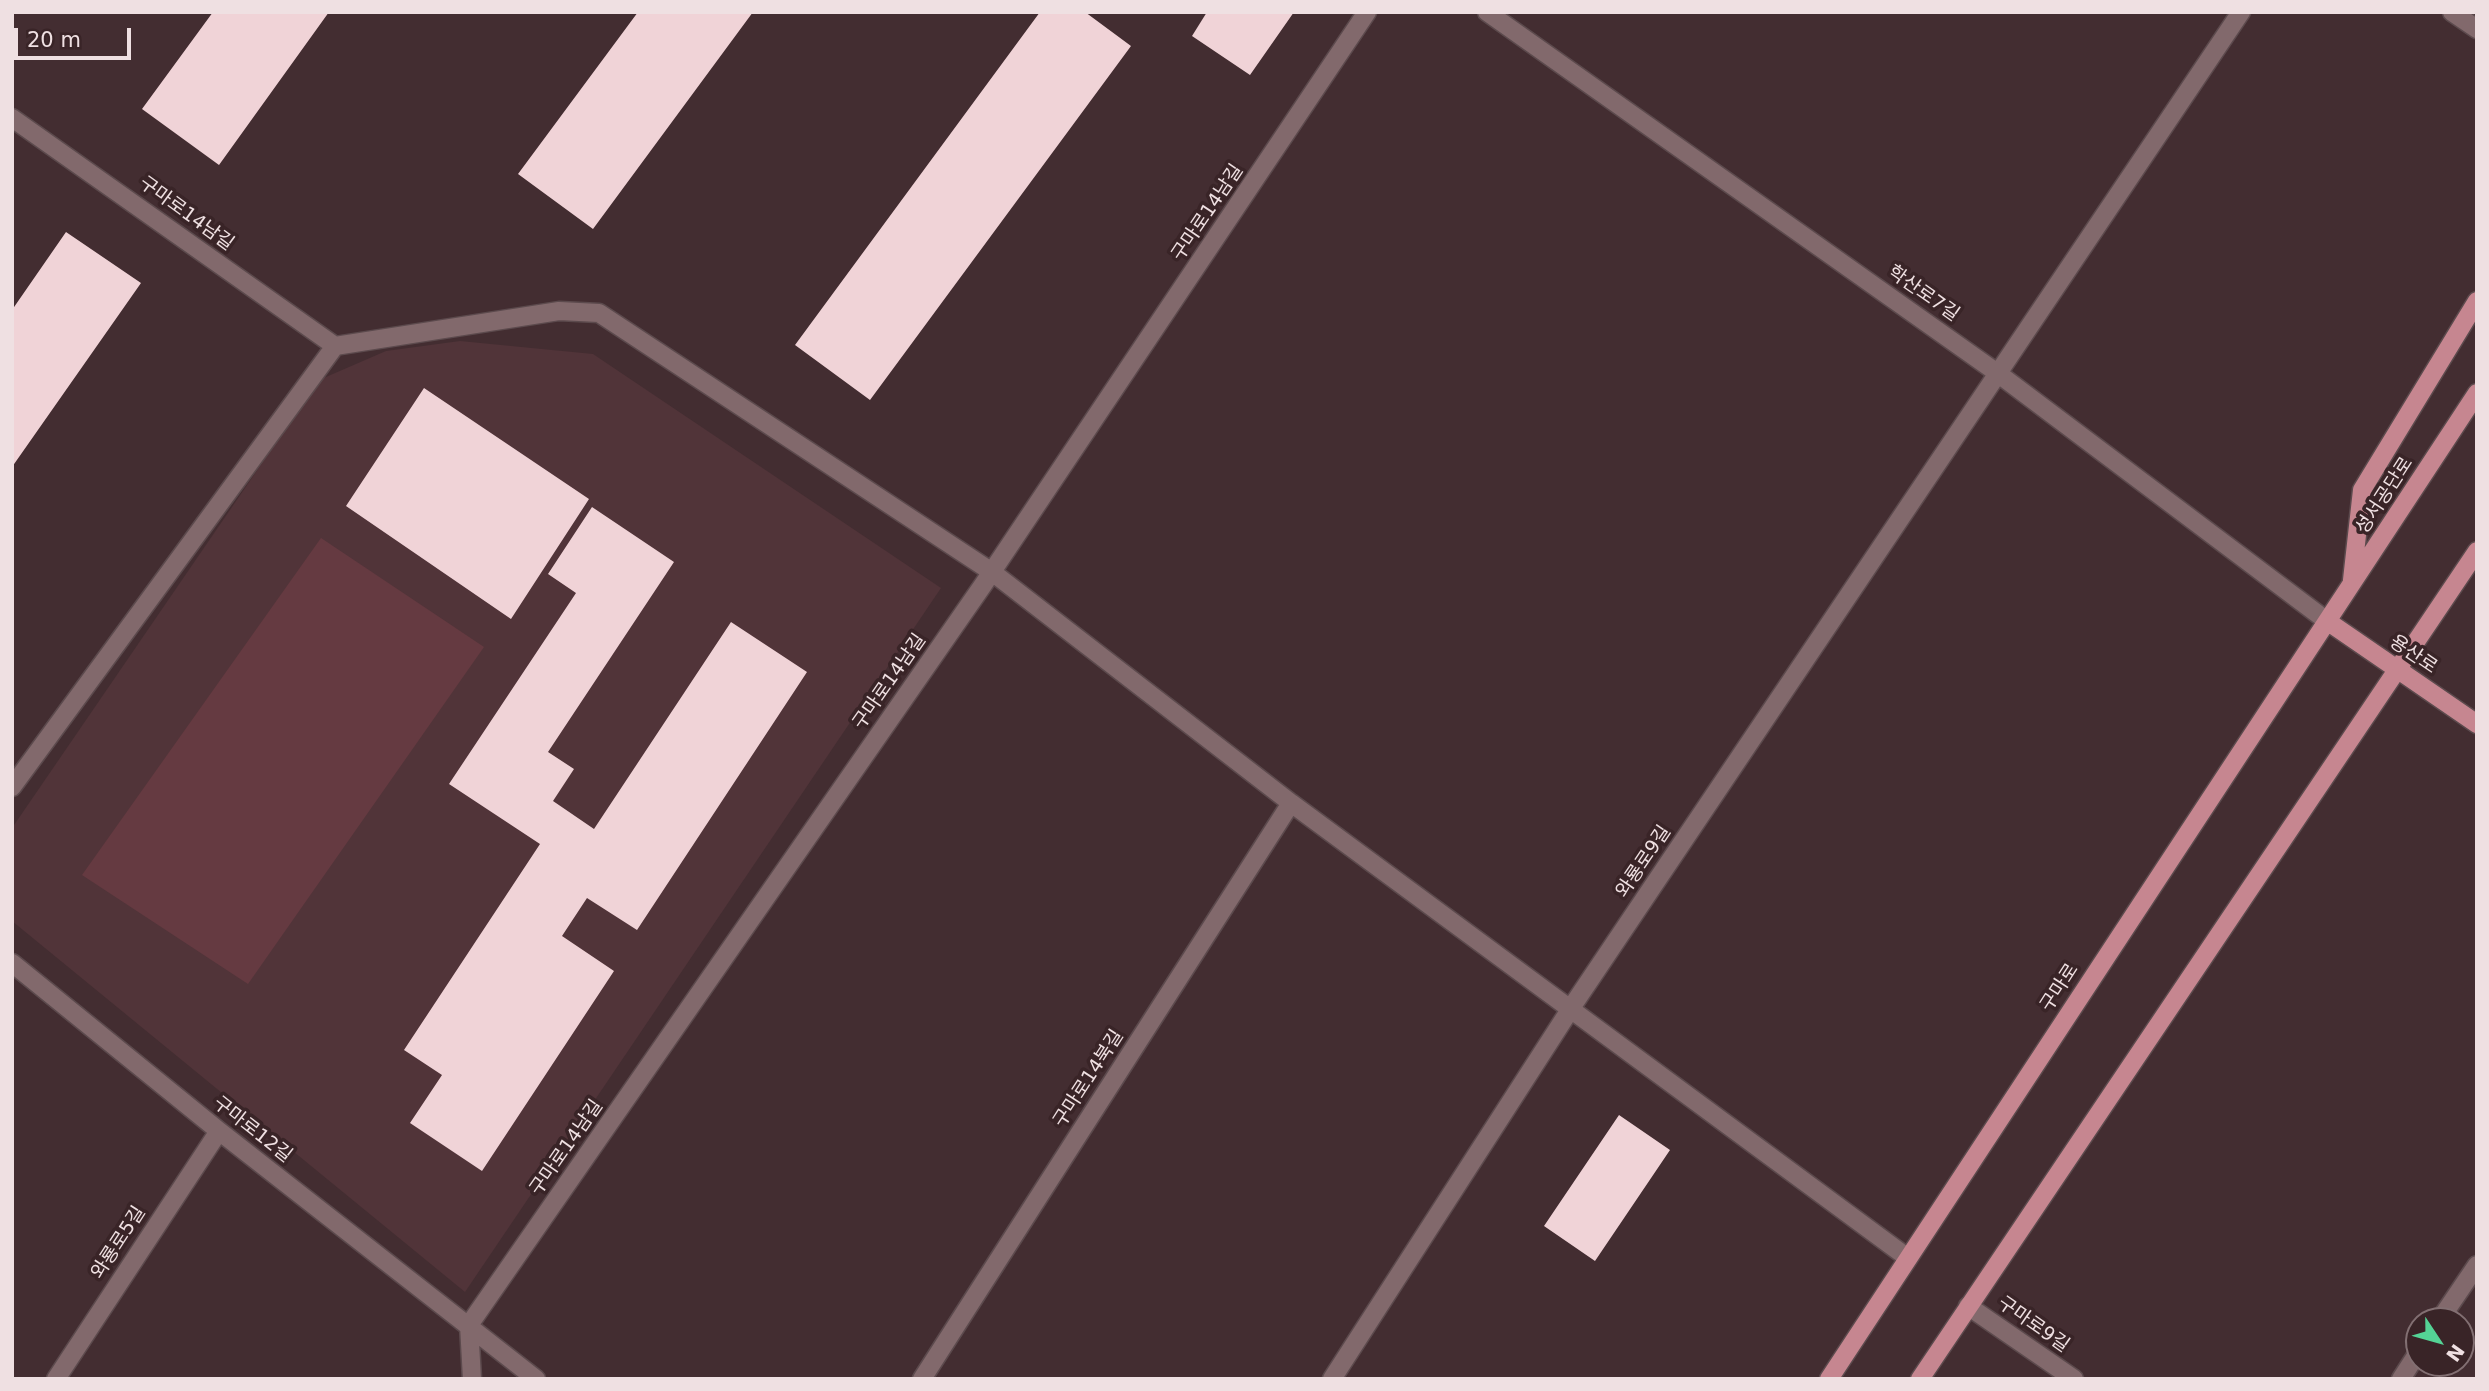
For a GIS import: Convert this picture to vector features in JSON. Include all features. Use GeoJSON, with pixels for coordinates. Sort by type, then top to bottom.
{"type":"FeatureCollection","features":[{"type":"Feature","properties":{"kind":"main road"},"geometry":{"type":"LineString","coordinates":[[2351,586],[2362,490],[2477,301]]}},
{"type":"Feature","properties":{"kind":"main road","name":"성서공단로"},"geometry":{"type":"LineString","coordinates":[[2327,621],[2477,393]]}},
{"type":"Feature","properties":{"kind":"main road"},"geometry":{"type":"LineString","coordinates":[[1920,1379],[2477,551]]}},
{"type":"Feature","properties":{"kind":"main road","name":"용산로"},"geometry":{"type":"LineString","coordinates":[[2327,621],[2477,724]]}},
{"type":"Feature","properties":{"kind":"main road","name":"구마로"},"geometry":{"type":"LineString","coordinates":[[1829,1379],[2327,621]]}},
{"type":"Feature","properties":{"kind":"street","name":"구마로14남길"},"geometry":{"type":"LineString","coordinates":[[469,1325],[992,572],[1367,12]]}},
{"type":"Feature","properties":{"kind":"street","name":"학산로7길"},"geometry":{"type":"LineString","coordinates":[[1487,12],[1996,372],[2327,621]]}},
{"type":"Feature","properties":{"kind":"street","name":"와룡로9길"},"geometry":{"type":"LineString","coordinates":[[1332,1379],[1571,1009],[1996,372],[2241,12]]}},
{"type":"Feature","properties":{"kind":"street"},"geometry":{"type":"LineString","coordinates":[[2452,12],[2477,29]]}},
{"type":"Feature","properties":{"kind":"street","name":"구마로14남길"},"geometry":{"type":"LineString","coordinates":[[12,118],[335,346]]}},
{"type":"Feature","properties":{"kind":"street"},"geometry":{"type":"LineString","coordinates":[[12,787],[335,346],[559,311],[599,313],[992,572],[1291,803],[1908,1258]]}},
{"type":"Feature","properties":{"kind":"street","name":"구마로14북길"},"geometry":{"type":"LineString","coordinates":[[922,1379],[1291,803]]}},
{"type":"Feature","properties":{"kind":"street","name":"구마로12길"},"geometry":{"type":"LineString","coordinates":[[12,963],[219,1131],[536,1379]]}},
{"type":"Feature","properties":{"kind":"street","name":"와룡로5길"},"geometry":{"type":"LineString","coordinates":[[56,1379],[219,1131]]}},
{"type":"Feature","properties":{"kind":"street"},"geometry":{"type":"LineString","coordinates":[[2448,1307],[2477,1265]]}},
{"type":"Feature","properties":{"kind":"street","name":"구마로9길"},"geometry":{"type":"LineString","coordinates":[[1968,1306],[2074,1379]]}},
{"type":"Feature","properties":{"kind":"street"},"geometry":{"type":"LineString","coordinates":[[469,1325],[472,1379]]}},
{"type":"Feature","properties":{"kind":"shaded area"},"geometry":{"type":"Polygon","coordinates":[[[460,341],[593,354],[941,588],[465,1292],[12,921],[12,828],[319,380],[386,351],[460,341]]]}},
{"type":"Feature","properties":{"kind":"shaded area"},"geometry":{"type":"Polygon","coordinates":[[[321,538],[484,647],[248,984],[82,875],[321,538]]]}},
{"type":"Feature","properties":{"kind":"building"},"geometry":{"type":"Polygon","coordinates":[[[213,12],[329,12],[219,165],[142,109],[213,12]]]}},
{"type":"Feature","properties":{"kind":"building"},"geometry":{"type":"Polygon","coordinates":[[[638,12],[753,12],[593,229],[518,174],[638,12]]]}},
{"type":"Feature","properties":{"kind":"building"},"geometry":{"type":"Polygon","coordinates":[[[1040,12],[1085,12],[1131,46],[870,400],[795,345],[1040,12]]]}},
{"type":"Feature","properties":{"kind":"building"},"geometry":{"type":"Polygon","coordinates":[[[1207,12],[1294,12],[1250,75],[1192,36],[1207,12]]]}},
{"type":"Feature","properties":{"kind":"building"},"geometry":{"type":"Polygon","coordinates":[[[66,232],[141,283],[12,467],[12,310],[66,232]]]}},
{"type":"Feature","properties":{"kind":"building"},"geometry":{"type":"Polygon","coordinates":[[[424,388],[589,499],[511,619],[346,506],[424,388]]]}},
{"type":"Feature","properties":{"kind":"building"},"geometry":{"type":"Polygon","coordinates":[[[592,507],[674,562],[548,752],[574,769],[553,801],[594,829],[731,622],[807,672],[637,930],[587,898],[562,936],[614,971],[482,1171],[410,1123],[442,1075],[404,1050],[540,844],[449,784],[576,593],[548,574],[592,507]]]}},
{"type":"Feature","properties":{"kind":"building"},"geometry":{"type":"Polygon","coordinates":[[[1619,1115],[1670,1150],[1595,1261],[1544,1226],[1619,1115]]]}}]}
